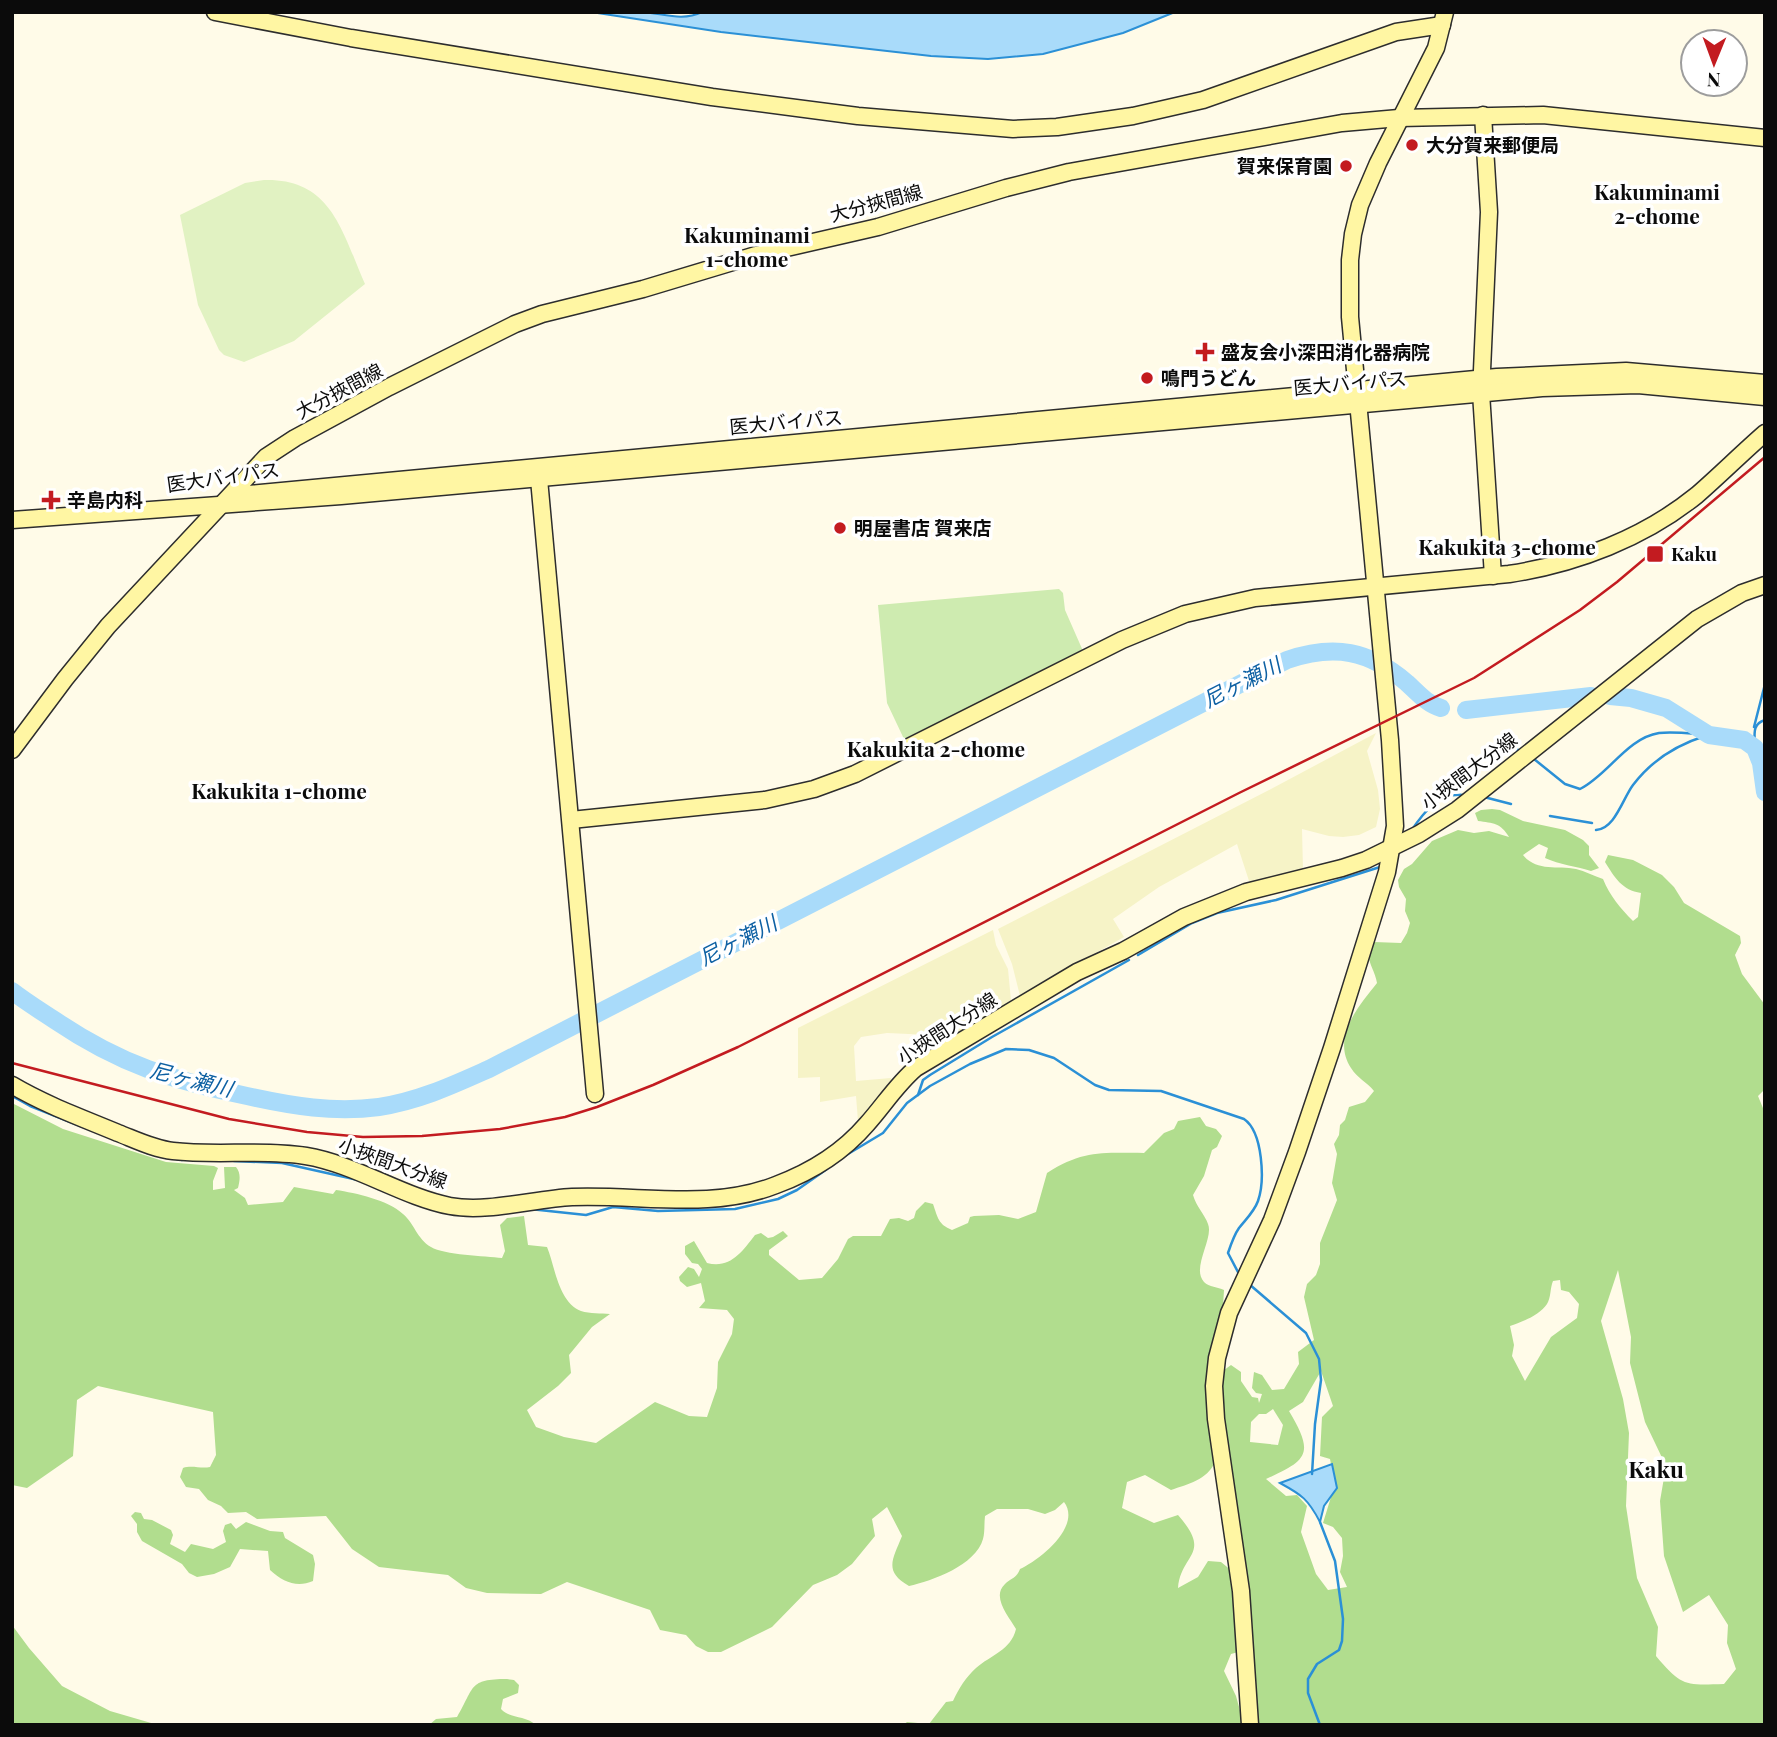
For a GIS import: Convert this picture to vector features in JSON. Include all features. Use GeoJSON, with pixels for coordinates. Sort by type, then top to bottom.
{"type":"FeatureCollection","features":[{"type":"Feature","properties":{"kind":"street"},"geometry":{"type":"LineString","coordinates":[[215,12],[351,38],[712,97],[858,116],[1013,129],[1133,117],[1191,103],[1444,17]]}},
{"type":"Feature","properties":{"kind":"street"},"geometry":{"type":"LineString","coordinates":[[1250,1725],[1241,1591],[1216,1419],[1214,1386],[1217,1358],[1221,1336],[1232,1306],[1272,1220],[1301,1139],[1368,934],[1393,846],[1395,826],[1385,684],[1349,296],[1353,234],[1370,179],[1436,48],[1444,17]]}},
{"type":"Feature","properties":{"kind":"street"},"geometry":{"type":"LineString","coordinates":[[1483,115],[1489,212],[1481,386],[1493,576]]}},
{"type":"Feature","properties":{"kind":"street","name":"大分挾間線"},"geometry":{"type":"LineString","coordinates":[[12,750],[108,626],[266,457],[295,438],[462,350],[541,314],[643,289],[756,255],[878,227],[1069,172],[1342,123],[1483,115],[1564,116],[1765,138]]}},
{"type":"Feature","properties":{"kind":"street","name":"医大バイパス"},"geometry":{"type":"LineString","coordinates":[[12,520],[1481,386],[1590,372],[1765,397]]}},
{"type":"Feature","properties":{"kind":"street","name":"医大バイパス"},"geometry":{"type":"LineString","coordinates":[[1659,380],[1765,383]]}},
{"type":"Feature","properties":{"kind":"street"},"geometry":{"type":"LineString","coordinates":[[570,820],[765,800],[814,789],[855,774],[1122,640],[1173,618],[1245,600],[1493,576],[1531,571],[1566,562],[1637,533],[1696,495],[1765,433]]}},
{"type":"Feature","properties":{"kind":"street"},"geometry":{"type":"LineString","coordinates":[[538,472],[595,1094]]}},
{"type":"Feature","properties":{"kind":"street","name":"小挾間大分線"},"geometry":{"type":"LineString","coordinates":[[12,1085],[44,1102],[164,1150],[190,1153],[292,1154],[317,1158],[430,1201],[454,1207],[597,1196],[695,1200],[736,1197],[778,1185],[821,1164],[856,1136],[916,1068],[1077,972],[1216,903],[1258,888],[1355,864],[1432,827],[1697,619],[1742,593],[1765,585]]}},
{"type":"Feature","properties":{"kind":"shaded area"},"geometry":{"type":"Polygon","coordinates":[[[1376,733],[1367,751],[1378,790],[1380,809],[1376,827],[1359,835],[1343,837],[1302,829],[1303,870],[1250,884],[1237,844],[1159,887],[1113,919],[1124,937],[1020,996],[1012,964],[998,929],[1376,733]]]}},
{"type":"Feature","properties":{"kind":"shaded area"},"geometry":{"type":"Polygon","coordinates":[[[993,930],[996,945],[1008,969],[1011,1001],[953,1036],[887,1033],[861,1037],[854,1046],[856,1081],[891,1078],[891,1082],[858,1121],[856,1096],[820,1102],[820,1077],[798,1078],[798,1028],[993,930]]]}},
{"type":"Feature","properties":{"kind":"green space"},"geometry":{"type":"Polygon","coordinates":[[[264,180],[287,182],[305,188],[320,198],[341,228],[365,284],[294,341],[244,362],[224,355],[219,350],[198,305],[180,215],[245,183],[264,180]]]}},
{"type":"Feature","properties":{"kind":"green space"},"geometry":{"type":"Polygon","coordinates":[[[1059,589],[1063,593],[1065,610],[1083,651],[904,739],[887,703],[878,605],[1059,589]]]}},
{"type":"Feature","properties":{"kind":"green space"},"geometry":{"type":"Polygon","coordinates":[[[1481,810],[1500,810],[1523,821],[1565,830],[1583,840],[1589,846],[1589,855],[1599,868],[1591,871],[1545,858],[1548,848],[1539,844],[1523,855],[1541,866],[1576,869],[1603,879],[1616,902],[1633,921],[1638,917],[1641,893],[1624,886],[1616,878],[1605,862],[1608,855],[1633,860],[1662,875],[1684,903],[1740,936],[1741,943],[1735,955],[1742,974],[1765,1005],[1765,1089],[1758,1096],[1765,1113],[1765,1725],[1256,1725],[1251,1703],[1257,1696],[1250,1681],[1245,1643],[1242,1651],[1231,1654],[1224,1671],[1236,1696],[1244,1725],[903,1725],[907,1722],[929,1724],[946,1702],[953,1701],[972,1671],[1010,1642],[1016,1629],[1000,1601],[1001,1589],[1020,1569],[1038,1558],[1056,1541],[1068,1521],[1064,1502],[1045,1514],[1028,1509],[997,1509],[985,1516],[983,1539],[972,1557],[941,1576],[909,1586],[893,1570],[893,1558],[902,1536],[887,1507],[872,1519],[875,1536],[852,1564],[837,1575],[813,1585],[772,1627],[721,1652],[708,1652],[696,1646],[686,1635],[660,1630],[650,1610],[567,1582],[541,1594],[487,1593],[466,1588],[448,1575],[379,1567],[352,1549],[326,1516],[257,1519],[246,1512],[228,1513],[208,1500],[199,1489],[186,1487],[180,1477],[183,1468],[210,1467],[216,1455],[213,1412],[98,1386],[77,1400],[73,1456],[27,1488],[12,1485],[12,1103],[63,1129],[166,1162],[214,1166],[218,1168],[213,1190],[225,1188],[224,1167],[236,1167],[240,1179],[238,1188],[234,1190],[245,1198],[248,1205],[283,1202],[294,1187],[333,1194],[336,1190],[371,1198],[397,1209],[426,1244],[445,1252],[502,1258],[505,1251],[500,1225],[507,1218],[524,1216],[528,1245],[547,1247],[558,1283],[567,1300],[581,1311],[610,1314],[592,1327],[569,1355],[571,1373],[527,1410],[536,1427],[564,1437],[596,1443],[655,1402],[689,1416],[707,1417],[717,1388],[718,1362],[732,1334],[734,1319],[727,1310],[699,1308],[705,1301],[701,1283],[687,1287],[680,1281],[679,1277],[688,1267],[694,1269],[699,1277],[702,1269],[698,1264],[692,1263],[685,1254],[685,1246],[694,1241],[707,1263],[722,1264],[735,1258],[755,1235],[761,1233],[768,1238],[783,1231],[788,1236],[769,1250],[769,1255],[799,1280],[822,1278],[838,1259],[848,1239],[853,1236],[881,1236],[890,1219],[908,1221],[914,1218],[916,1211],[925,1202],[933,1204],[941,1223],[952,1230],[968,1223],[970,1217],[974,1216],[999,1215],[1018,1219],[1036,1212],[1047,1173],[1072,1160],[1094,1154],[1144,1153],[1164,1133],[1174,1129],[1178,1121],[1200,1117],[1206,1126],[1216,1129],[1222,1136],[1217,1147],[1212,1150],[1204,1176],[1193,1195],[1209,1230],[1201,1261],[1201,1276],[1206,1284],[1224,1290],[1222,1323],[1208,1382],[1215,1462],[1202,1477],[1171,1490],[1145,1475],[1127,1482],[1122,1508],[1154,1523],[1178,1515],[1188,1528],[1194,1546],[1180,1576],[1178,1588],[1198,1577],[1208,1561],[1221,1562],[1232,1571],[1245,1637],[1244,1626],[1249,1619],[1241,1574],[1243,1554],[1236,1531],[1238,1513],[1234,1493],[1218,1453],[1213,1385],[1216,1376],[1231,1365],[1241,1372],[1241,1381],[1252,1397],[1258,1398],[1259,1403],[1262,1394],[1256,1393],[1252,1388],[1254,1372],[1262,1375],[1272,1390],[1284,1389],[1299,1364],[1298,1352],[1314,1340],[1304,1297],[1307,1284],[1316,1275],[1320,1264],[1320,1243],[1337,1200],[1332,1183],[1337,1154],[1334,1144],[1349,1107],[1365,1102],[1374,1091],[1351,1068],[1344,1045],[1350,1022],[1377,983],[1369,957],[1370,947],[1374,942],[1401,943],[1407,933],[1410,923],[1405,911],[1406,899],[1398,880],[1404,869],[1412,864],[1432,841],[1458,830],[1474,833],[1489,831],[1509,837],[1496,824],[1478,821],[1475,813],[1481,810]],[[1618,1270],[1601,1321],[1623,1399],[1629,1433],[1626,1506],[1637,1578],[1658,1627],[1656,1656],[1672,1674],[1685,1682],[1724,1684],[1736,1669],[1727,1643],[1728,1625],[1709,1595],[1683,1612],[1664,1556],[1660,1501],[1666,1466],[1645,1422],[1630,1363],[1631,1337],[1618,1270]],[[1560,1280],[1553,1281],[1544,1308],[1530,1318],[1510,1326],[1514,1345],[1512,1356],[1525,1381],[1551,1337],[1577,1318],[1579,1304],[1569,1292],[1561,1290],[1560,1280]],[[1321,1371],[1303,1402],[1289,1411],[1302,1437],[1303,1454],[1291,1466],[1266,1479],[1286,1496],[1297,1495],[1307,1506],[1301,1532],[1316,1574],[1328,1590],[1347,1587],[1340,1572],[1342,1538],[1333,1527],[1323,1523],[1335,1484],[1330,1459],[1320,1456],[1322,1417],[1333,1406],[1321,1371]],[[1273,1409],[1266,1414],[1259,1414],[1251,1422],[1250,1442],[1278,1445],[1283,1425],[1273,1409]]]}},
{"type":"Feature","properties":{"kind":"green space"},"geometry":{"type":"Polygon","coordinates":[[[135,1512],[141,1513],[144,1519],[171,1530],[173,1535],[170,1544],[185,1552],[191,1544],[213,1549],[226,1542],[223,1531],[225,1525],[231,1523],[236,1529],[246,1522],[270,1531],[283,1532],[285,1538],[313,1555],[313,1581],[296,1584],[285,1581],[270,1570],[268,1551],[240,1549],[230,1567],[197,1577],[189,1573],[182,1564],[142,1541],[137,1532],[137,1524],[131,1516],[135,1512]]]}},
{"type":"Feature","properties":{"kind":"green space"},"geometry":{"type":"Polygon","coordinates":[[[12,1625],[62,1686],[110,1711],[158,1725],[12,1725],[12,1625]]]}},
{"type":"Feature","properties":{"kind":"green space"},"geometry":{"type":"Polygon","coordinates":[[[514,1680],[519,1685],[518,1693],[503,1699],[501,1709],[536,1725],[429,1725],[436,1719],[457,1717],[470,1692],[479,1683],[514,1680]]]}},
{"type":"Feature","properties":{"kind":"water"},"geometry":{"type":"Polygon","coordinates":[[[591,12],[641,12],[679,17],[702,12],[1175,12],[1123,33],[1043,54],[988,59],[931,56],[721,32],[591,12]]]}},
{"type":"Feature","properties":{"kind":"water"},"geometry":{"type":"Polygon","coordinates":[[[1332,1464],[1337,1488],[1324,1506],[1320,1522],[1304,1498],[1280,1483],[1332,1464]]]}},
{"type":"Feature","properties":{"kind":"waterway","name":"尼ヶ瀬川"},"geometry":{"type":"LineString","coordinates":[[12,991],[103,1049],[171,1077],[280,1103],[346,1109],[379,1107],[435,1092],[489,1069],[1287,660],[1320,652],[1350,653],[1365,657],[1393,672],[1427,701],[1441,708]]}},
{"type":"Feature","properties":{"kind":"waterway"},"geometry":{"type":"LineString","coordinates":[[1754,727],[1765,684]]}},
{"type":"Feature","properties":{"kind":"waterway","name":"尼ヶ瀬川"},"geometry":{"type":"LineString","coordinates":[[1466,710],[1591,696]]}},
{"type":"Feature","properties":{"kind":"waterway","name":"尼ヶ瀬川"},"geometry":{"type":"LineString","coordinates":[[1610,696],[1631,698],[1666,708],[1709,735],[1744,740],[1755,748],[1761,763],[1765,792]]}},
{"type":"Feature","properties":{"kind":"waterway"},"geometry":{"type":"LineString","coordinates":[[1755,748],[1756,727],[1765,720]]}},
{"type":"Feature","properties":{"kind":"waterway"},"geometry":{"type":"LineString","coordinates":[[1534,759],[1565,784],[1580,789],[1600,775],[1627,749],[1648,736],[1671,732],[1709,735]]}},
{"type":"Feature","properties":{"kind":"waterway"},"geometry":{"type":"LineString","coordinates":[[1596,830],[1603,828],[1613,819],[1633,785],[1656,761],[1674,749],[1705,736]]}},
{"type":"Feature","properties":{"kind":"waterway"},"geometry":{"type":"LineString","coordinates":[[1497,742],[1521,751]]}},
{"type":"Feature","properties":{"kind":"waterway"},"geometry":{"type":"LineString","coordinates":[[1411,831],[1432,805],[1446,797],[1463,795]]}},
{"type":"Feature","properties":{"kind":"waterway"},"geometry":{"type":"LineString","coordinates":[[1484,797],[1511,804]]}},
{"type":"Feature","properties":{"kind":"waterway"},"geometry":{"type":"LineString","coordinates":[[1550,816],[1592,823]]}},
{"type":"Feature","properties":{"kind":"waterway"},"geometry":{"type":"LineString","coordinates":[[1138,955],[1192,923],[1217,913],[1276,900],[1380,867]]}},
{"type":"Feature","properties":{"kind":"waterway"},"geometry":{"type":"LineString","coordinates":[[918,1095],[923,1080],[930,1075],[1129,960]]}},
{"type":"Feature","properties":{"kind":"waterway"},"geometry":{"type":"LineString","coordinates":[[843,1157],[883,1133],[907,1103],[930,1086],[970,1064],[1006,1049],[1029,1050],[1054,1058],[1095,1085],[1109,1090],[1161,1091],[1244,1119],[1250,1125],[1259,1145],[1262,1170],[1256,1205],[1237,1231],[1228,1253],[1239,1274]]}},
{"type":"Feature","properties":{"kind":"waterway"},"geometry":{"type":"LineString","coordinates":[[12,1096],[83,1127]]}},
{"type":"Feature","properties":{"kind":"waterway"},"geometry":{"type":"LineString","coordinates":[[147,1153],[182,1160]]}},
{"type":"Feature","properties":{"kind":"waterway"},"geometry":{"type":"LineString","coordinates":[[234,1161],[282,1163],[358,1180]]}},
{"type":"Feature","properties":{"kind":"waterway"},"geometry":{"type":"LineString","coordinates":[[530,1209],[586,1215],[613,1207],[658,1211],[735,1209],[778,1199],[797,1190],[827,1169]]}},
{"type":"Feature","properties":{"kind":"waterway"},"geometry":{"type":"LineString","coordinates":[[1249,1284],[1306,1333],[1319,1359],[1321,1380],[1312,1474]]}},
{"type":"Feature","properties":{"kind":"waterway"},"geometry":{"type":"LineString","coordinates":[[1320,1522],[1335,1561],[1343,1619],[1339,1650],[1317,1664],[1308,1679],[1308,1693],[1320,1725]]}},
{"type":"Feature","properties":{"kind":"railway"},"geometry":{"type":"LineString","coordinates":[[12,1063],[229,1119],[307,1132],[363,1137],[422,1136],[500,1129],[565,1117],[597,1107],[738,1047],[1239,793],[1474,678],[1580,610],[1617,582],[1765,457]]}},
{"type":"Feature","properties":{"kind":"place","name":"大分賀来郵便局"},"geometry":{"type":"Point","coordinates":[1412,145]}},
{"type":"Feature","properties":{"kind":"place","name":"賀来保育園"},"geometry":{"type":"Point","coordinates":[1346,166]}},
{"type":"Feature","properties":{"kind":"place","name":"盛友会小深田消化器病院"},"geometry":{"type":"Point","coordinates":[1205,352]}},
{"type":"Feature","properties":{"kind":"place","name":"鳴門うどん"},"geometry":{"type":"Point","coordinates":[1147,378]}},
{"type":"Feature","properties":{"kind":"place","name":"辛島内科"},"geometry":{"type":"Point","coordinates":[51,500]}},
{"type":"Feature","properties":{"kind":"place","name":"明屋書店 賀来店"},"geometry":{"type":"Point","coordinates":[840,528]}},
{"type":"Feature","properties":{"kind":"place","name":"Kaku"},"geometry":{"type":"Point","coordinates":[1655,554]}},
{"type":"Feature","properties":{"kind":"district","name":"Kakuminami 2-chome"},"geometry":{"type":"Point","coordinates":[1657,205]}},
{"type":"Feature","properties":{"kind":"district","name":"Kakuminami 1-chome"},"geometry":{"type":"Point","coordinates":[747,248]}},
{"type":"Feature","properties":{"kind":"district","name":"Kakukita 3-chome"},"geometry":{"type":"Point","coordinates":[1507,548]}},
{"type":"Feature","properties":{"kind":"district","name":"Kakukita 2-chome"},"geometry":{"type":"Point","coordinates":[936,750]}},
{"type":"Feature","properties":{"kind":"district","name":"Kakukita 1-chome"},"geometry":{"type":"Point","coordinates":[279,792]}},
{"type":"Feature","properties":{"kind":"district","name":"Kaku"},"geometry":{"type":"Point","coordinates":[1656,1470]}}]}
